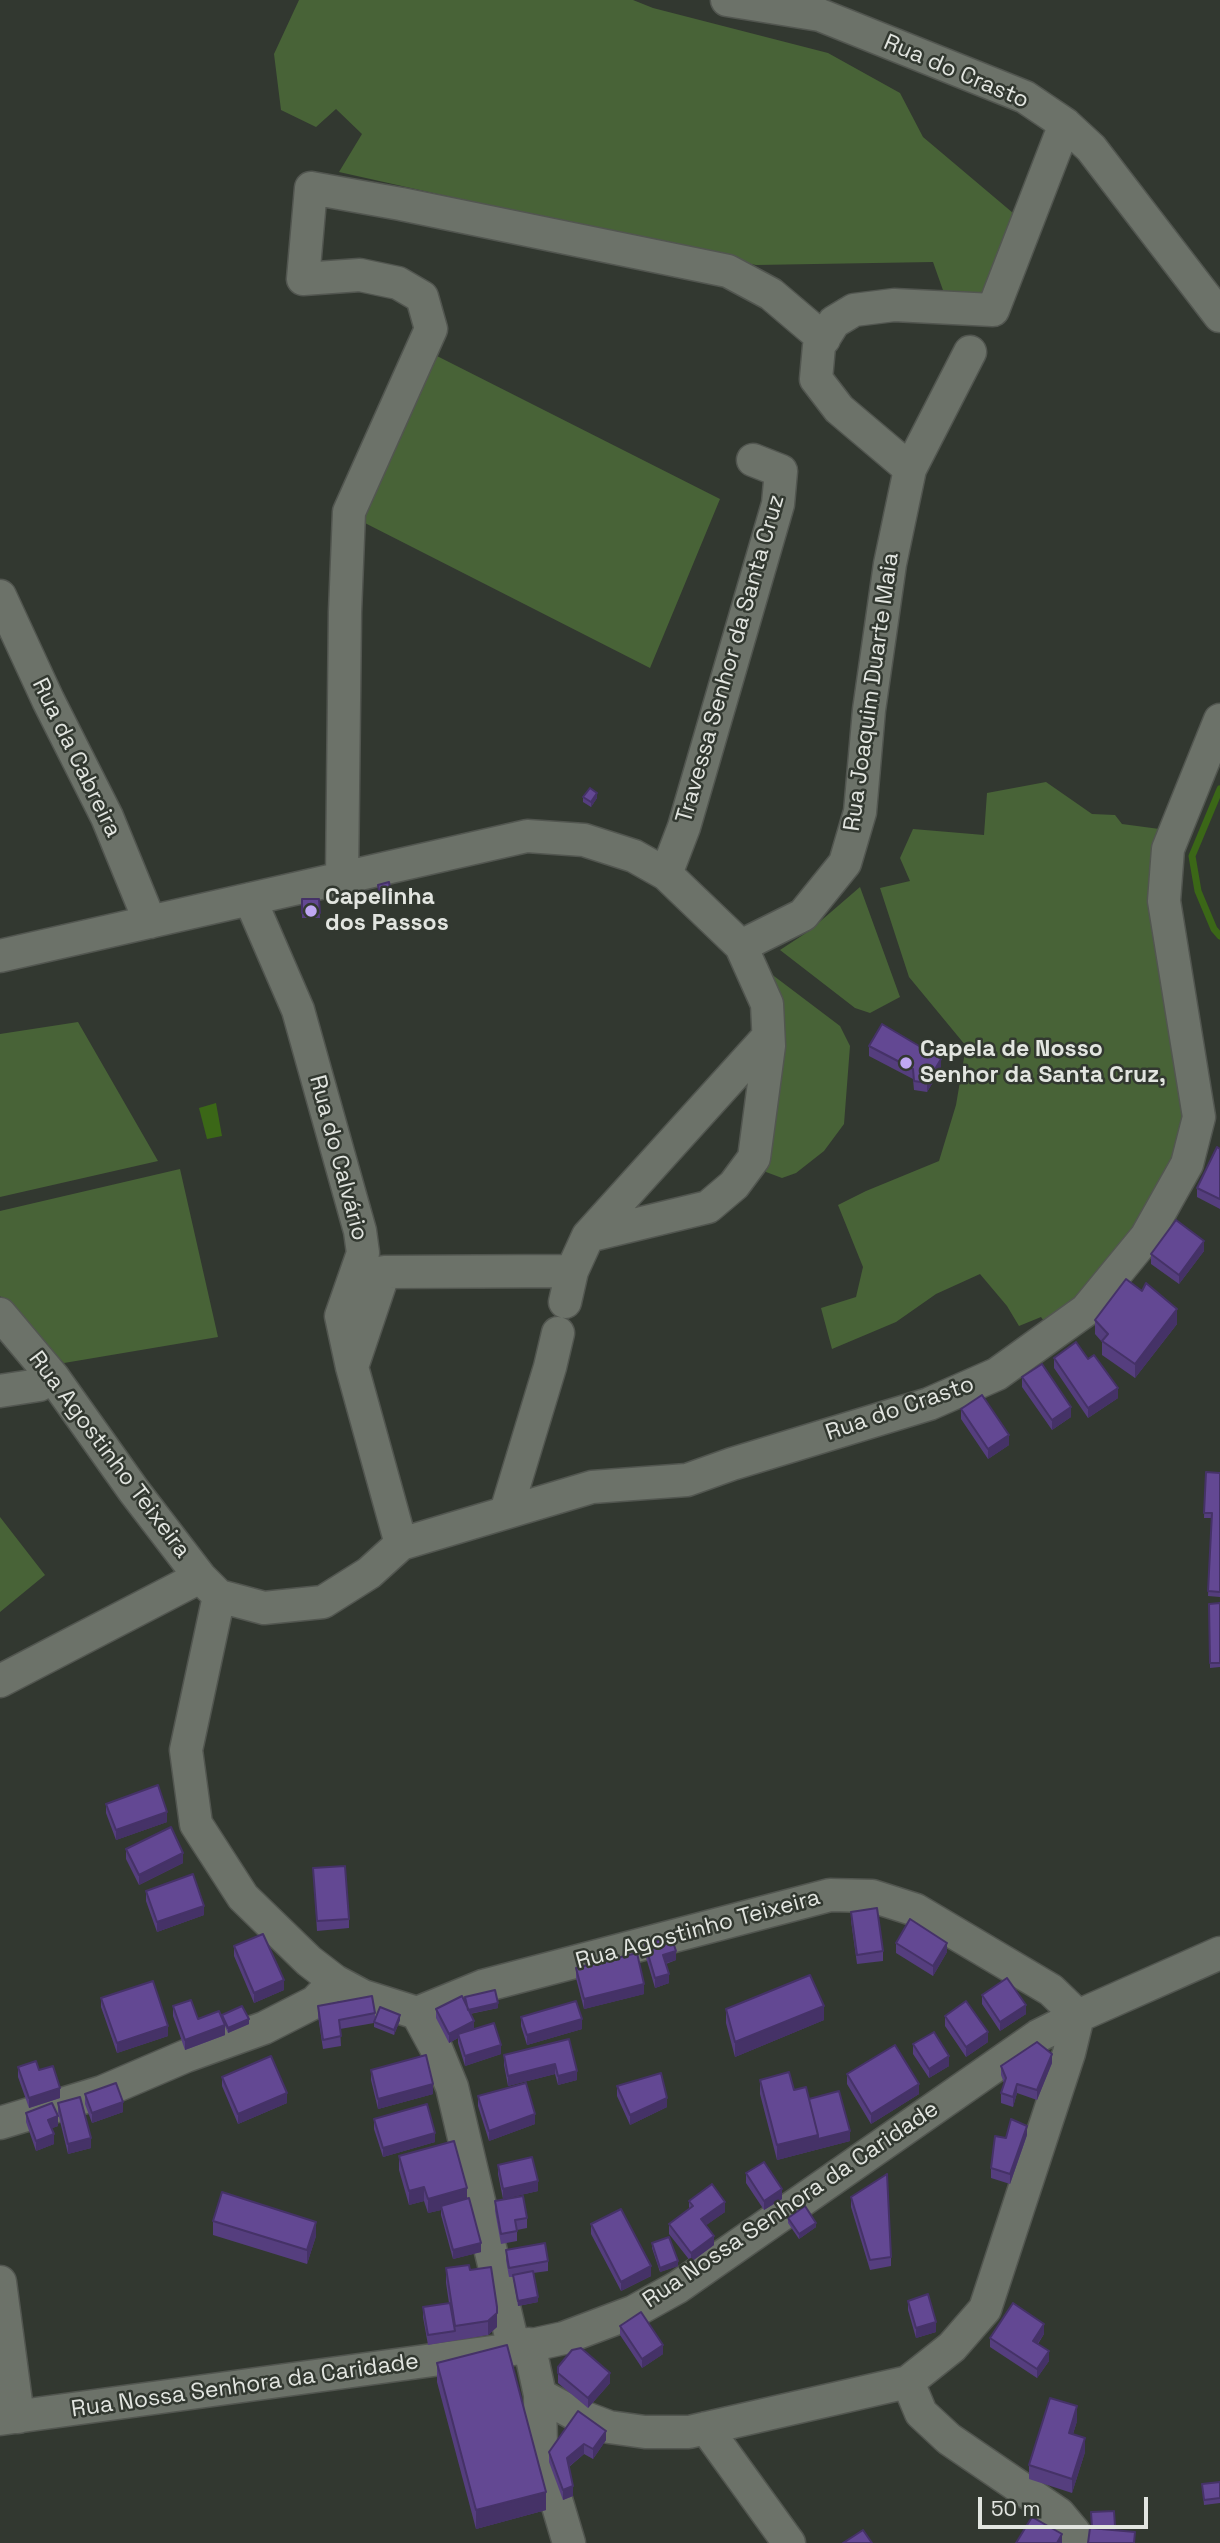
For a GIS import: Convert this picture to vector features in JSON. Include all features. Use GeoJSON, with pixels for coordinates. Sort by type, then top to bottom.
{"type":"FeatureCollection","features":[{"type":"Feature","properties":{"kind":"street","name":"Rua do Crasto"},"geometry":{"type":"LineString","coordinates":[[727,0],[820,15],[1025,97],[1065,124],[1091,148],[1220,316]]}},
{"type":"Feature","properties":{"kind":"street"},"geometry":{"type":"LineString","coordinates":[[910,469],[839,409],[816,379],[819,346],[834,322],[853,310],[894,305],[993,310],[1065,124]]}},
{"type":"Feature","properties":{"kind":"street"},"geometry":{"type":"LineString","coordinates":[[342,878],[349,512],[430,328],[422,297],[398,283],[360,275],[303,279],[311,188],[728,271],[771,294],[824,339]]}},
{"type":"Feature","properties":{"kind":"street","name":"Rua Joaquim Duarte Maia"},"geometry":{"type":"LineString","coordinates":[[741,946],[803,915],[845,863],[860,811],[869,710],[890,564],[910,469],[970,352]]}},
{"type":"Feature","properties":{"kind":"street","name":"Travessa Senhor da Santa Cruz"},"geometry":{"type":"LineString","coordinates":[[666,874],[684,827],[778,504],[781,471],[753,460]]}},
{"type":"Feature","properties":{"kind":"street","name":"Rua da Cabreira"},"geometry":{"type":"LineString","coordinates":[[0,596],[48,700],[107,817],[150,922]]}},
{"type":"Feature","properties":{"kind":"street","name":"Rua do Crasto"},"geometry":{"type":"LineString","coordinates":[[209,1587],[264,1608],[323,1602],[369,1573],[401,1544],[592,1488],[687,1480],[929,1404],[997,1374],[1086,1310],[1146,1237],[1187,1164],[1199,1117],[1164,901],[1168,849],[1220,720]]}},
{"type":"Feature","properties":{"kind":"street"},"geometry":{"type":"LineString","coordinates":[[0,956],[527,836],[584,840],[634,856],[666,874],[741,946],[767,1004],[768,1037],[754,1158],[734,1185],[708,1208],[588,1236]]}},
{"type":"Feature","properties":{"kind":"street","name":"Rua do Calvário"},"geometry":{"type":"LineString","coordinates":[[250,899],[298,1010],[360,1231],[363,1253],[341,1316],[352,1367],[401,1544]]}},
{"type":"Feature","properties":{"kind":"street"},"geometry":{"type":"LineString","coordinates":[[565,1302],[572,1272],[588,1236],[768,1037]]}},
{"type":"Feature","properties":{"kind":"street"},"geometry":{"type":"LineString","coordinates":[[352,1367],[384,1272],[572,1272]]}},
{"type":"Feature","properties":{"kind":"street","name":"Rua Agostinho Teixeira"},"geometry":{"type":"LineString","coordinates":[[0,1314],[53,1377],[134,1491],[209,1587]]}},
{"type":"Feature","properties":{"kind":"street"},"geometry":{"type":"LineString","coordinates":[[506,1512],[558,1333]]}},
{"type":"Feature","properties":{"kind":"street"},"geometry":{"type":"LineString","coordinates":[[0,1391],[39,1385],[53,1377]]}},
{"type":"Feature","properties":{"kind":"street"},"geometry":{"type":"LineString","coordinates":[[0,1681],[209,1587]]}},
{"type":"Feature","properties":{"kind":"street"},"geometry":{"type":"LineString","coordinates":[[209,1587],[186,1750],[196,1824],[243,1897],[309,1961],[335,1981],[363,1996],[417,2013],[436,2048],[452,2087],[522,2346],[540,2395],[541,2449],[569,2543]]}},
{"type":"Feature","properties":{"kind":"street","name":"Rua Agostinho Teixeira"},"geometry":{"type":"LineString","coordinates":[[417,2013],[483,1986],[830,1895],[872,1896],[916,1910],[1051,1990],[1078,2016]]}},
{"type":"Feature","properties":{"kind":"street","name":"Rua Nossa Senhora da Caridade"},"geometry":{"type":"LineString","coordinates":[[9,2418],[522,2346],[564,2338],[633,2312],[678,2287],[1038,2036],[1220,1953]]}},
{"type":"Feature","properties":{"kind":"street"},"geometry":{"type":"LineString","coordinates":[[0,2123],[102,2092],[186,2056],[264,2028],[315,2002],[335,1981]]}},
{"type":"Feature","properties":{"kind":"street"},"geometry":{"type":"LineString","coordinates":[[540,2395],[575,2414],[609,2427],[645,2432],[689,2432],[908,2382],[952,2347],[985,2309],[1069,2053],[1078,2016]]}},
{"type":"Feature","properties":{"kind":"street"},"geometry":{"type":"LineString","coordinates":[[0,2282],[9,2418]]}},
{"type":"Feature","properties":{"kind":"street"},"geometry":{"type":"LineString","coordinates":[[908,2382],[921,2413],[950,2439],[1059,2514],[1074,2532],[1077,2543]]}},
{"type":"Feature","properties":{"kind":"street"},"geometry":{"type":"LineString","coordinates":[[706,2428],[789,2543]]}},
{"type":"Feature","properties":{"kind":"shaded area"},"geometry":{"type":"Polygon","coordinates":[[[299,0],[633,0],[653,8],[828,53],[900,93],[923,137],[1013,213],[983,296],[944,293],[933,262],[756,265],[339,172],[362,134],[336,109],[316,127],[281,110],[274,54],[299,0]]]}},
{"type":"Feature","properties":{"kind":"shaded area"},"geometry":{"type":"Polygon","coordinates":[[[437,356],[720,499],[650,668],[361,521],[437,356]]]}},
{"type":"Feature","properties":{"kind":"shaded area"},"geometry":{"type":"Polygon","coordinates":[[[1046,782],[1092,814],[1115,815],[1122,824],[1167,830],[1185,1089],[1182,1152],[1150,1231],[1049,1328],[1041,1317],[1019,1326],[1007,1306],[980,1274],[936,1294],[896,1322],[832,1349],[821,1308],[856,1297],[863,1267],[838,1205],[939,1161],[956,1105],[966,1046],[909,977],[880,888],[910,881],[900,858],[913,829],[984,835],[987,793],[1046,782]]]}},
{"type":"Feature","properties":{"kind":"shaded area"},"geometry":{"type":"Polygon","coordinates":[[[860,887],[900,997],[870,1013],[855,1008],[780,950],[809,931],[860,887]]]}},
{"type":"Feature","properties":{"kind":"shaded area"},"geometry":{"type":"Polygon","coordinates":[[[766,970],[840,1026],[850,1046],[844,1124],[824,1151],[796,1173],[782,1178],[766,1172],[765,1165],[766,970]]]}},
{"type":"Feature","properties":{"kind":"shaded area"},"geometry":{"type":"Polygon","coordinates":[[[78,1022],[158,1161],[0,1197],[0,1034],[78,1022]]]}},
{"type":"Feature","properties":{"kind":"shaded area"},"geometry":{"type":"Polygon","coordinates":[[[216,1103],[222,1136],[207,1139],[199,1108],[216,1103]]]}},
{"type":"Feature","properties":{"kind":"shaded area"},"geometry":{"type":"Polygon","coordinates":[[[180,1169],[218,1337],[64,1363],[0,1296],[0,1211],[180,1169]]]}},
{"type":"Feature","properties":{"kind":"shaded area"},"geometry":{"type":"Polygon","coordinates":[[[0,1517],[45,1575],[0,1612],[0,1517]]]}},
{"type":"Feature","properties":{"kind":"building"},"geometry":{"type":"Polygon","coordinates":[[[590,788],[597,793],[591,802],[583,797],[590,788]]]}},
{"type":"Feature","properties":{"kind":"building"},"geometry":{"type":"Polygon","coordinates":[[[389,882],[391,894],[380,896],[378,885],[389,882]]]}},
{"type":"Feature","properties":{"kind":"building","name":"Capelinha dos Passos"},"geometry":{"type":"Polygon","coordinates":[[[302,899],[319,899],[320,913],[302,913],[302,899]]]}},
{"type":"Feature","properties":{"kind":"building","name":"Capela de Nosso Senhor da Santa Cruz,"},"geometry":{"type":"Polygon","coordinates":[[[882,1024],[941,1059],[927,1083],[914,1081],[913,1069],[869,1046],[882,1024]]]}},
{"type":"Feature","properties":{"kind":"building"},"geometry":{"type":"Polygon","coordinates":[[[1217,1147],[1220,1149],[1220,1199],[1197,1188],[1217,1147]]]}},
{"type":"Feature","properties":{"kind":"building"},"geometry":{"type":"Polygon","coordinates":[[[1176,1220],[1204,1241],[1179,1275],[1151,1254],[1176,1220]]]}},
{"type":"Feature","properties":{"kind":"building"},"geometry":{"type":"Polygon","coordinates":[[[1126,1279],[1142,1291],[1146,1283],[1177,1309],[1135,1364],[1102,1341],[1108,1334],[1095,1320],[1126,1279]]]}},
{"type":"Feature","properties":{"kind":"building"},"geometry":{"type":"Polygon","coordinates":[[[1076,1342],[1088,1359],[1094,1355],[1118,1388],[1088,1408],[1054,1358],[1076,1342]]]}},
{"type":"Feature","properties":{"kind":"building"},"geometry":{"type":"Polygon","coordinates":[[[1042,1364],[1071,1407],[1052,1420],[1022,1377],[1042,1364]]]}},
{"type":"Feature","properties":{"kind":"building"},"geometry":{"type":"Polygon","coordinates":[[[982,1395],[1009,1435],[988,1449],[961,1409],[982,1395]]]}},
{"type":"Feature","properties":{"kind":"building"},"geometry":{"type":"Polygon","coordinates":[[[1206,1472],[1220,1473],[1220,1592],[1208,1591],[1212,1513],[1204,1513],[1206,1472]]]}},
{"type":"Feature","properties":{"kind":"building"},"geometry":{"type":"Polygon","coordinates":[[[1220,1603],[1220,1663],[1210,1663],[1209,1604],[1220,1603]]]}},
{"type":"Feature","properties":{"kind":"building"},"geometry":{"type":"Polygon","coordinates":[[[158,1785],[167,1812],[116,1830],[106,1804],[158,1785]]]}},
{"type":"Feature","properties":{"kind":"building"},"geometry":{"type":"Polygon","coordinates":[[[171,1827],[183,1853],[139,1875],[126,1849],[171,1827]]]}},
{"type":"Feature","properties":{"kind":"building"},"geometry":{"type":"Polygon","coordinates":[[[345,1866],[349,1919],[317,1921],[313,1868],[345,1866]]]}},
{"type":"Feature","properties":{"kind":"building"},"geometry":{"type":"Polygon","coordinates":[[[193,1874],[204,1906],[157,1922],[146,1891],[193,1874]]]}},
{"type":"Feature","properties":{"kind":"building"},"geometry":{"type":"Polygon","coordinates":[[[877,1908],[883,1951],[857,1955],[851,1912],[877,1908]]]}},
{"type":"Feature","properties":{"kind":"building"},"geometry":{"type":"Polygon","coordinates":[[[910,1919],[947,1943],[933,1966],[896,1943],[910,1919]]]}},
{"type":"Feature","properties":{"kind":"building"},"geometry":{"type":"Polygon","coordinates":[[[263,1934],[284,1980],[254,1993],[234,1946],[263,1934]]]}},
{"type":"Feature","properties":{"kind":"building"},"geometry":{"type":"Polygon","coordinates":[[[671,1936],[676,1951],[663,1955],[669,1974],[655,1978],[645,1944],[671,1936]]]}},
{"type":"Feature","properties":{"kind":"building"},"geometry":{"type":"Polygon","coordinates":[[[637,1953],[644,1984],[584,1999],[576,1968],[637,1953]]]}},
{"type":"Feature","properties":{"kind":"building"},"geometry":{"type":"Polygon","coordinates":[[[810,1975],[824,2006],[735,2042],[726,2009],[810,1975]]]}},
{"type":"Feature","properties":{"kind":"building"},"geometry":{"type":"Polygon","coordinates":[[[1007,1978],[1026,2005],[1000,2022],[982,1995],[1007,1978]]]}},
{"type":"Feature","properties":{"kind":"building"},"geometry":{"type":"Polygon","coordinates":[[[153,1981],[168,2026],[117,2043],[101,1998],[153,1981]]]}},
{"type":"Feature","properties":{"kind":"building"},"geometry":{"type":"Polygon","coordinates":[[[495,1990],[498,2003],[468,2010],[465,1997],[495,1990]]]}},
{"type":"Feature","properties":{"kind":"building"},"geometry":{"type":"Polygon","coordinates":[[[372,1996],[375,2013],[339,2020],[341,2036],[323,2040],[318,2006],[372,1996]]]}},
{"type":"Feature","properties":{"kind":"building"},"geometry":{"type":"Polygon","coordinates":[[[462,1996],[474,2021],[449,2034],[436,2009],[462,1996]]]}},
{"type":"Feature","properties":{"kind":"building"},"geometry":{"type":"Polygon","coordinates":[[[191,2000],[198,2019],[219,2011],[225,2025],[185,2040],[173,2006],[191,2000]]]}},
{"type":"Feature","properties":{"kind":"building"},"geometry":{"type":"Polygon","coordinates":[[[576,2001],[582,2019],[527,2035],[521,2017],[576,2001]]]}},
{"type":"Feature","properties":{"kind":"building"},"geometry":{"type":"Polygon","coordinates":[[[966,2001],[988,2032],[966,2047],[945,2016],[966,2001]]]}},
{"type":"Feature","properties":{"kind":"building"},"geometry":{"type":"Polygon","coordinates":[[[242,2006],[249,2019],[228,2028],[222,2015],[242,2006]]]}},
{"type":"Feature","properties":{"kind":"building"},"geometry":{"type":"Polygon","coordinates":[[[380,2007],[400,2015],[394,2030],[374,2022],[380,2007]]]}},
{"type":"Feature","properties":{"kind":"building"},"geometry":{"type":"Polygon","coordinates":[[[494,2023],[501,2045],[465,2056],[458,2034],[494,2023]]]}},
{"type":"Feature","properties":{"kind":"building"},"geometry":{"type":"Polygon","coordinates":[[[934,2032],[949,2056],[929,2069],[913,2044],[934,2032]]]}},
{"type":"Feature","properties":{"kind":"building"},"geometry":{"type":"Polygon","coordinates":[[[569,2039],[577,2071],[558,2076],[555,2064],[508,2076],[504,2055],[569,2039]]]}},
{"type":"Feature","properties":{"kind":"building"},"geometry":{"type":"Polygon","coordinates":[[[1037,2042],[1052,2054],[1037,2090],[1017,2084],[1013,2097],[1001,2093],[1006,2078],[1001,2066],[1037,2042]]]}},
{"type":"Feature","properties":{"kind":"building"},"geometry":{"type":"Polygon","coordinates":[[[895,2045],[919,2084],[871,2114],[847,2074],[895,2045]]]}},
{"type":"Feature","properties":{"kind":"building"},"geometry":{"type":"Polygon","coordinates":[[[426,2055],[433,2084],[378,2099],[371,2070],[426,2055]]]}},
{"type":"Feature","properties":{"kind":"building"},"geometry":{"type":"Polygon","coordinates":[[[271,2056],[287,2093],[238,2114],[222,2077],[271,2056]]]}},
{"type":"Feature","properties":{"kind":"building"},"geometry":{"type":"Polygon","coordinates":[[[36,2061],[39,2070],[53,2066],[60,2088],[29,2098],[18,2067],[36,2061]]]}},
{"type":"Feature","properties":{"kind":"building"},"geometry":{"type":"Polygon","coordinates":[[[789,2072],[794,2090],[806,2087],[818,2135],[777,2145],[760,2080],[789,2072]]]}},
{"type":"Feature","properties":{"kind":"building"},"geometry":{"type":"Polygon","coordinates":[[[661,2073],[667,2098],[630,2115],[617,2086],[661,2073]]]}},
{"type":"Feature","properties":{"kind":"building"},"geometry":{"type":"Polygon","coordinates":[[[116,2083],[123,2102],[92,2113],[85,2094],[116,2083]]]}},
{"type":"Feature","properties":{"kind":"building"},"geometry":{"type":"Polygon","coordinates":[[[526,2083],[535,2114],[489,2131],[478,2096],[526,2083]]]}},
{"type":"Feature","properties":{"kind":"building"},"geometry":{"type":"Polygon","coordinates":[[[839,2091],[850,2131],[818,2139],[809,2099],[839,2091]]]}},
{"type":"Feature","properties":{"kind":"building"},"geometry":{"type":"Polygon","coordinates":[[[80,2097],[91,2138],[68,2144],[58,2103],[80,2097]]]}},
{"type":"Feature","properties":{"kind":"building"},"geometry":{"type":"Polygon","coordinates":[[[52,2103],[58,2116],[48,2120],[54,2134],[36,2141],[26,2113],[52,2103]]]}},
{"type":"Feature","properties":{"kind":"building"},"geometry":{"type":"Polygon","coordinates":[[[427,2104],[435,2133],[383,2148],[374,2119],[427,2104]]]}},
{"type":"Feature","properties":{"kind":"building"},"geometry":{"type":"Polygon","coordinates":[[[1011,2119],[1027,2126],[1010,2174],[991,2168],[995,2136],[1006,2138],[1011,2119]]]}},
{"type":"Feature","properties":{"kind":"building"},"geometry":{"type":"Polygon","coordinates":[[[454,2141],[467,2188],[428,2199],[424,2187],[409,2191],[399,2156],[454,2141]]]}},
{"type":"Feature","properties":{"kind":"building"},"geometry":{"type":"Polygon","coordinates":[[[532,2157],[538,2181],[503,2189],[498,2165],[532,2157]]]}},
{"type":"Feature","properties":{"kind":"building"},"geometry":{"type":"Polygon","coordinates":[[[764,2162],[782,2189],[764,2201],[746,2173],[764,2162]]]}},
{"type":"Feature","properties":{"kind":"building"},"geometry":{"type":"Polygon","coordinates":[[[887,2174],[891,2257],[870,2260],[851,2197],[887,2174]]]}},
{"type":"Feature","properties":{"kind":"building"},"geometry":{"type":"Polygon","coordinates":[[[712,2184],[725,2202],[701,2219],[714,2236],[691,2253],[669,2224],[693,2206],[689,2201],[712,2184]]]}},
{"type":"Feature","properties":{"kind":"building"},"geometry":{"type":"Polygon","coordinates":[[[222,2192],[316,2222],[307,2250],[213,2221],[222,2192]]]}},
{"type":"Feature","properties":{"kind":"building"},"geometry":{"type":"Polygon","coordinates":[[[523,2196],[527,2218],[515,2220],[517,2231],[501,2234],[495,2201],[523,2196]]]}},
{"type":"Feature","properties":{"kind":"building"},"geometry":{"type":"Polygon","coordinates":[[[469,2198],[481,2243],[453,2250],[441,2206],[469,2198]]]}},
{"type":"Feature","properties":{"kind":"building"},"geometry":{"type":"Polygon","coordinates":[[[805,2206],[816,2223],[799,2234],[788,2218],[805,2206]]]}},
{"type":"Feature","properties":{"kind":"building"},"geometry":{"type":"Polygon","coordinates":[[[621,2209],[651,2266],[621,2282],[591,2224],[621,2209]]]}},
{"type":"Feature","properties":{"kind":"building"},"geometry":{"type":"Polygon","coordinates":[[[669,2237],[678,2261],[660,2268],[652,2243],[669,2237]]]}},
{"type":"Feature","properties":{"kind":"building"},"geometry":{"type":"Polygon","coordinates":[[[545,2243],[548,2261],[509,2268],[506,2250],[545,2243]]]}},
{"type":"Feature","properties":{"kind":"building"},"geometry":{"type":"Polygon","coordinates":[[[469,2265],[470,2270],[491,2267],[497,2313],[488,2321],[455,2326],[446,2268],[469,2265]]]}},
{"type":"Feature","properties":{"kind":"building"},"geometry":{"type":"Polygon","coordinates":[[[533,2271],[538,2297],[518,2301],[513,2275],[533,2271]]]}},
{"type":"Feature","properties":{"kind":"building"},"geometry":{"type":"Polygon","coordinates":[[[928,2294],[936,2322],[916,2328],[908,2301],[928,2294]]]}},
{"type":"Feature","properties":{"kind":"building"},"geometry":{"type":"Polygon","coordinates":[[[450,2303],[455,2331],[428,2335],[423,2307],[450,2303]]]}},
{"type":"Feature","properties":{"kind":"building"},"geometry":{"type":"Polygon","coordinates":[[[1013,2303],[1044,2324],[1033,2341],[1049,2351],[1037,2369],[990,2338],[1013,2303]]]}},
{"type":"Feature","properties":{"kind":"building"},"geometry":{"type":"Polygon","coordinates":[[[641,2312],[663,2345],[642,2359],[620,2326],[641,2312]]]}},
{"type":"Feature","properties":{"kind":"building"},"geometry":{"type":"Polygon","coordinates":[[[507,2345],[546,2492],[476,2510],[437,2363],[507,2345]]]}},
{"type":"Feature","properties":{"kind":"building"},"geometry":{"type":"Polygon","coordinates":[[[581,2348],[610,2373],[588,2398],[558,2373],[558,2367],[572,2350],[581,2348]]]}},
{"type":"Feature","properties":{"kind":"building"},"geometry":{"type":"Polygon","coordinates":[[[1050,2398],[1077,2406],[1069,2433],[1085,2438],[1072,2479],[1029,2465],[1050,2398]]]}},
{"type":"Feature","properties":{"kind":"building"},"geometry":{"type":"Polygon","coordinates":[[[578,2411],[606,2431],[593,2449],[584,2444],[567,2458],[573,2486],[563,2490],[549,2452],[578,2411]]]}},
{"type":"Feature","properties":{"kind":"building"},"geometry":{"type":"Polygon","coordinates":[[[1220,2482],[1220,2498],[1204,2500],[1202,2484],[1220,2482]]]}},
{"type":"Feature","properties":{"kind":"building"},"geometry":{"type":"Polygon","coordinates":[[[1114,2511],[1115,2526],[1092,2528],[1091,2512],[1114,2511]]]}},
{"type":"Feature","properties":{"kind":"building"},"geometry":{"type":"Polygon","coordinates":[[[1032,2517],[1062,2534],[1057,2543],[1016,2543],[1032,2517]]]}},
{"type":"Feature","properties":{"kind":"building"},"geometry":{"type":"Polygon","coordinates":[[[1090,2528],[1135,2532],[1134,2543],[1088,2543],[1090,2528]]]}},
{"type":"Feature","properties":{"kind":"building"},"geometry":{"type":"Polygon","coordinates":[[[863,2530],[872,2543],[843,2543],[863,2530]]]}},
{"type":"Feature","properties":{"kind":"waterway"},"geometry":{"type":"LineString","coordinates":[[1220,789],[1192,856],[1198,891],[1214,929],[1220,936]]}},
{"type":"Feature","properties":{"kind":"place","name":"Capelinha dos Passos"},"geometry":{"type":"Point","coordinates":[311,911]}},
{"type":"Feature","properties":{"kind":"place","name":"Capela de Nosso Senhor da Santa Cruz,"},"geometry":{"type":"Point","coordinates":[906,1063]}}]}
